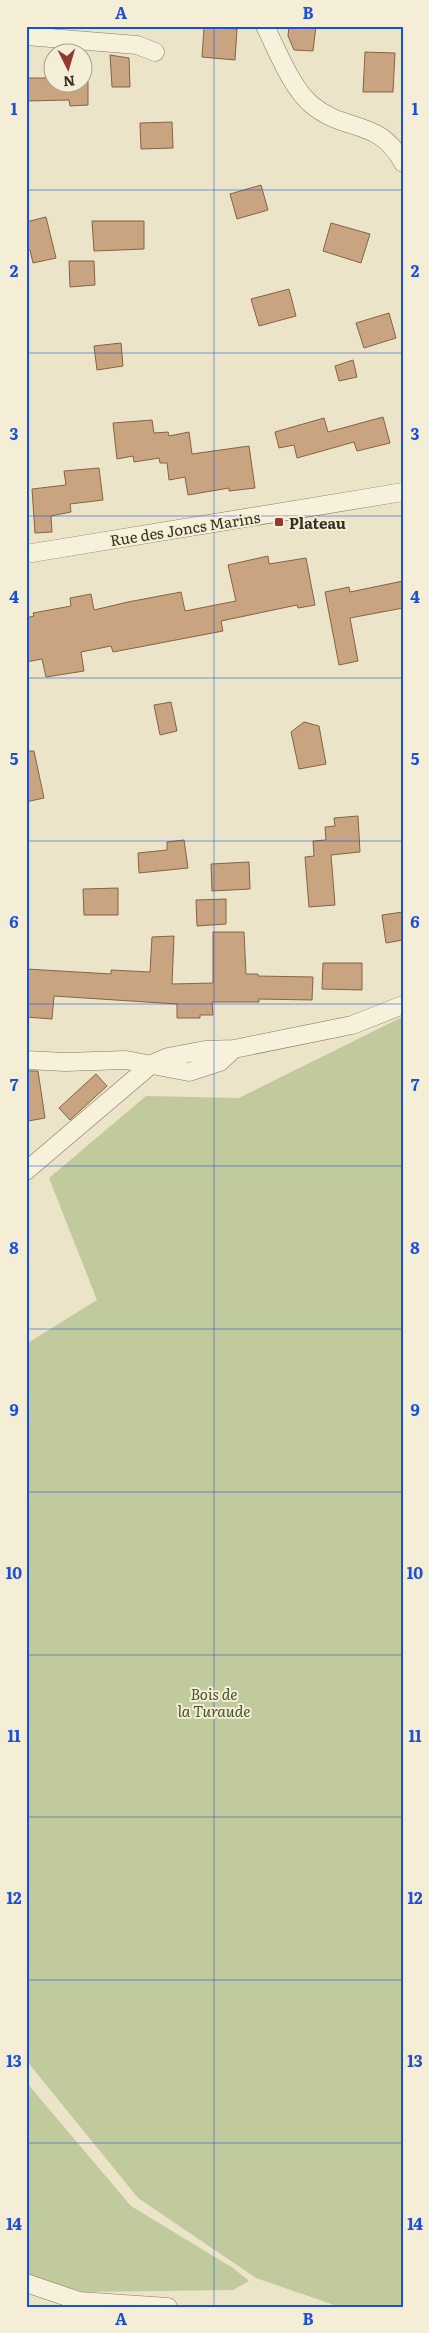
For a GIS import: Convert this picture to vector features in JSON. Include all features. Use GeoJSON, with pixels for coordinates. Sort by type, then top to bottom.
{"type":"FeatureCollection","features":[{"type":"Feature","properties":{"kind":"street"},"geometry":{"type":"LineString","coordinates":[[265,26],[296,85],[310,104],[326,116],[376,132],[390,144],[403,163]]}},
{"type":"Feature","properties":{"kind":"street"},"geometry":{"type":"LineString","coordinates":[[26,36],[48,31],[137,45],[154,52]]}},
{"type":"Feature","properties":{"kind":"street","name":"Rue des Joncs Marins"},"geometry":{"type":"LineString","coordinates":[[26,554],[403,492]]}},
{"type":"Feature","properties":{"kind":"street"},"geometry":{"type":"LineString","coordinates":[[26,1171],[152,1064],[168,1057],[205,1050],[234,1049],[352,1025],[403,1005]]}},
{"type":"Feature","properties":{"kind":"street"},"geometry":{"type":"LineString","coordinates":[[26,1060],[66,1062],[126,1060],[152,1064]]}},
{"type":"Feature","properties":{"kind":"street"},"geometry":{"type":"LineString","coordinates":[[26,2282],[73,2304],[168,2307]]}},
{"type":"Feature","properties":{"kind":"green space","name":"Bois de la Turaude"},"geometry":{"type":"Polygon","coordinates":[[[403,1018],[403,2307],[340,2307],[256,2278],[138,2198],[26,2060],[26,1344],[97,1300],[49,1178],[146,1096],[239,1098],[403,1018]]]}},
{"type":"Feature","properties":{"kind":"green space"},"geometry":{"type":"Polygon","coordinates":[[[26,2082],[131,2206],[233,2268],[249,2281],[233,2290],[83,2292],[26,2276],[26,2082]]]}},
{"type":"Feature","properties":{"kind":"building"},"geometry":{"type":"Polygon","coordinates":[[[289,26],[316,26],[313,51],[294,50],[288,36],[289,26]]]}},
{"type":"Feature","properties":{"kind":"building"},"geometry":{"type":"Polygon","coordinates":[[[204,27],[237,29],[235,60],[202,57],[204,27]]]}},
{"type":"Feature","properties":{"kind":"building"},"geometry":{"type":"Polygon","coordinates":[[[365,52],[395,53],[393,92],[363,92],[365,52]]]}},
{"type":"Feature","properties":{"kind":"building"},"geometry":{"type":"Polygon","coordinates":[[[110,55],[129,58],[130,87],[112,87],[110,55]]]}},
{"type":"Feature","properties":{"kind":"building"},"geometry":{"type":"Polygon","coordinates":[[[26,78],[42,78],[42,92],[88,92],[88,105],[70,106],[69,100],[26,101],[26,78]]]}},
{"type":"Feature","properties":{"kind":"building"},"geometry":{"type":"Polygon","coordinates":[[[172,122],[173,148],[141,149],[140,123],[172,122]]]}},
{"type":"Feature","properties":{"kind":"building"},"geometry":{"type":"Polygon","coordinates":[[[261,185],[268,210],[237,219],[230,194],[261,185]]]}},
{"type":"Feature","properties":{"kind":"building"},"geometry":{"type":"Polygon","coordinates":[[[46,217],[56,258],[33,263],[30,250],[26,251],[26,222],[46,217]]]}},
{"type":"Feature","properties":{"kind":"building"},"geometry":{"type":"Polygon","coordinates":[[[92,221],[144,221],[144,249],[94,251],[92,221]]]}},
{"type":"Feature","properties":{"kind":"building"},"geometry":{"type":"Polygon","coordinates":[[[331,223],[370,234],[361,263],[323,251],[331,223]]]}},
{"type":"Feature","properties":{"kind":"building"},"geometry":{"type":"Polygon","coordinates":[[[69,261],[94,261],[95,285],[70,287],[69,261]]]}},
{"type":"Feature","properties":{"kind":"building"},"geometry":{"type":"Polygon","coordinates":[[[289,289],[296,316],[259,326],[251,299],[289,289]]]}},
{"type":"Feature","properties":{"kind":"building"},"geometry":{"type":"Polygon","coordinates":[[[389,313],[396,338],[364,348],[356,323],[389,313]]]}},
{"type":"Feature","properties":{"kind":"building"},"geometry":{"type":"Polygon","coordinates":[[[121,343],[123,366],[97,370],[94,346],[121,343]]]}},
{"type":"Feature","properties":{"kind":"building"},"geometry":{"type":"Polygon","coordinates":[[[353,360],[357,377],[339,381],[335,366],[353,360]]]}},
{"type":"Feature","properties":{"kind":"building"},"geometry":{"type":"Polygon","coordinates":[[[383,417],[390,443],[357,451],[354,442],[297,458],[294,445],[279,448],[275,432],[324,418],[328,432],[383,417]]]}},
{"type":"Feature","properties":{"kind":"building"},"geometry":{"type":"Polygon","coordinates":[[[152,420],[154,433],[168,432],[169,436],[189,432],[192,454],[249,446],[255,488],[229,491],[229,488],[188,495],[185,477],[169,480],[167,463],[160,463],[159,458],[134,462],[133,456],[117,459],[113,423],[152,420]]]}},
{"type":"Feature","properties":{"kind":"building"},"geometry":{"type":"Polygon","coordinates":[[[99,468],[103,500],[70,504],[71,512],[51,516],[52,532],[35,533],[32,489],[66,485],[64,471],[99,468]]]}},
{"type":"Feature","properties":{"kind":"building"},"geometry":{"type":"Polygon","coordinates":[[[268,556],[269,564],[306,558],[315,605],[298,608],[297,605],[221,621],[223,631],[113,652],[111,646],[81,652],[84,671],[46,677],[42,659],[26,662],[26,618],[34,616],[33,613],[71,606],[70,598],[91,594],[94,610],[181,592],[185,611],[236,601],[228,565],[268,556]]]}},
{"type":"Feature","properties":{"kind":"building"},"geometry":{"type":"Polygon","coordinates":[[[403,581],[403,608],[350,618],[358,661],[339,665],[325,592],[349,587],[350,592],[403,581]]]}},
{"type":"Feature","properties":{"kind":"building"},"geometry":{"type":"Polygon","coordinates":[[[171,702],[177,731],[160,735],[154,705],[171,702]]]}},
{"type":"Feature","properties":{"kind":"building"},"geometry":{"type":"Polygon","coordinates":[[[304,722],[319,726],[326,764],[299,769],[291,732],[304,722]]]}},
{"type":"Feature","properties":{"kind":"building"},"geometry":{"type":"Polygon","coordinates":[[[26,751],[34,751],[44,798],[26,802],[26,751]]]}},
{"type":"Feature","properties":{"kind":"building"},"geometry":{"type":"Polygon","coordinates":[[[358,816],[360,852],[331,855],[335,905],[309,907],[305,857],[314,856],[313,841],[326,840],[325,827],[335,826],[334,818],[358,816]]]}},
{"type":"Feature","properties":{"kind":"building"},"geometry":{"type":"Polygon","coordinates":[[[184,840],[188,868],[139,873],[138,853],[167,850],[167,842],[184,840]]]}},
{"type":"Feature","properties":{"kind":"building"},"geometry":{"type":"Polygon","coordinates":[[[249,862],[250,889],[212,891],[211,864],[249,862]]]}},
{"type":"Feature","properties":{"kind":"building"},"geometry":{"type":"Polygon","coordinates":[[[118,888],[118,915],[84,915],[83,889],[118,888]]]}},
{"type":"Feature","properties":{"kind":"building"},"geometry":{"type":"Polygon","coordinates":[[[226,899],[226,924],[197,926],[196,900],[226,899]]]}},
{"type":"Feature","properties":{"kind":"building"},"geometry":{"type":"Polygon","coordinates":[[[403,912],[403,940],[386,943],[382,915],[403,912]]]}},
{"type":"Feature","properties":{"kind":"building"},"geometry":{"type":"Polygon","coordinates":[[[213,932],[244,932],[246,974],[313,977],[312,1000],[259,999],[259,1002],[212,1002],[213,1015],[200,1015],[200,1018],[177,1018],[177,1004],[54,996],[52,1019],[26,1017],[26,969],[111,974],[111,970],[150,972],[152,937],[174,936],[172,984],[213,983],[213,932]]]}},
{"type":"Feature","properties":{"kind":"building"},"geometry":{"type":"Polygon","coordinates":[[[323,963],[362,963],[362,990],[322,989],[323,963]]]}},
{"type":"Feature","properties":{"kind":"building"},"geometry":{"type":"Polygon","coordinates":[[[26,1071],[38,1071],[45,1118],[28,1121],[26,1071]]]}},
{"type":"Feature","properties":{"kind":"building"},"geometry":{"type":"Polygon","coordinates":[[[96,1074],[107,1086],[70,1120],[59,1108],[96,1074]]]}},
{"type":"Feature","properties":{"kind":"place","name":"Plateau"},"geometry":{"type":"Point","coordinates":[279,522]}}]}
